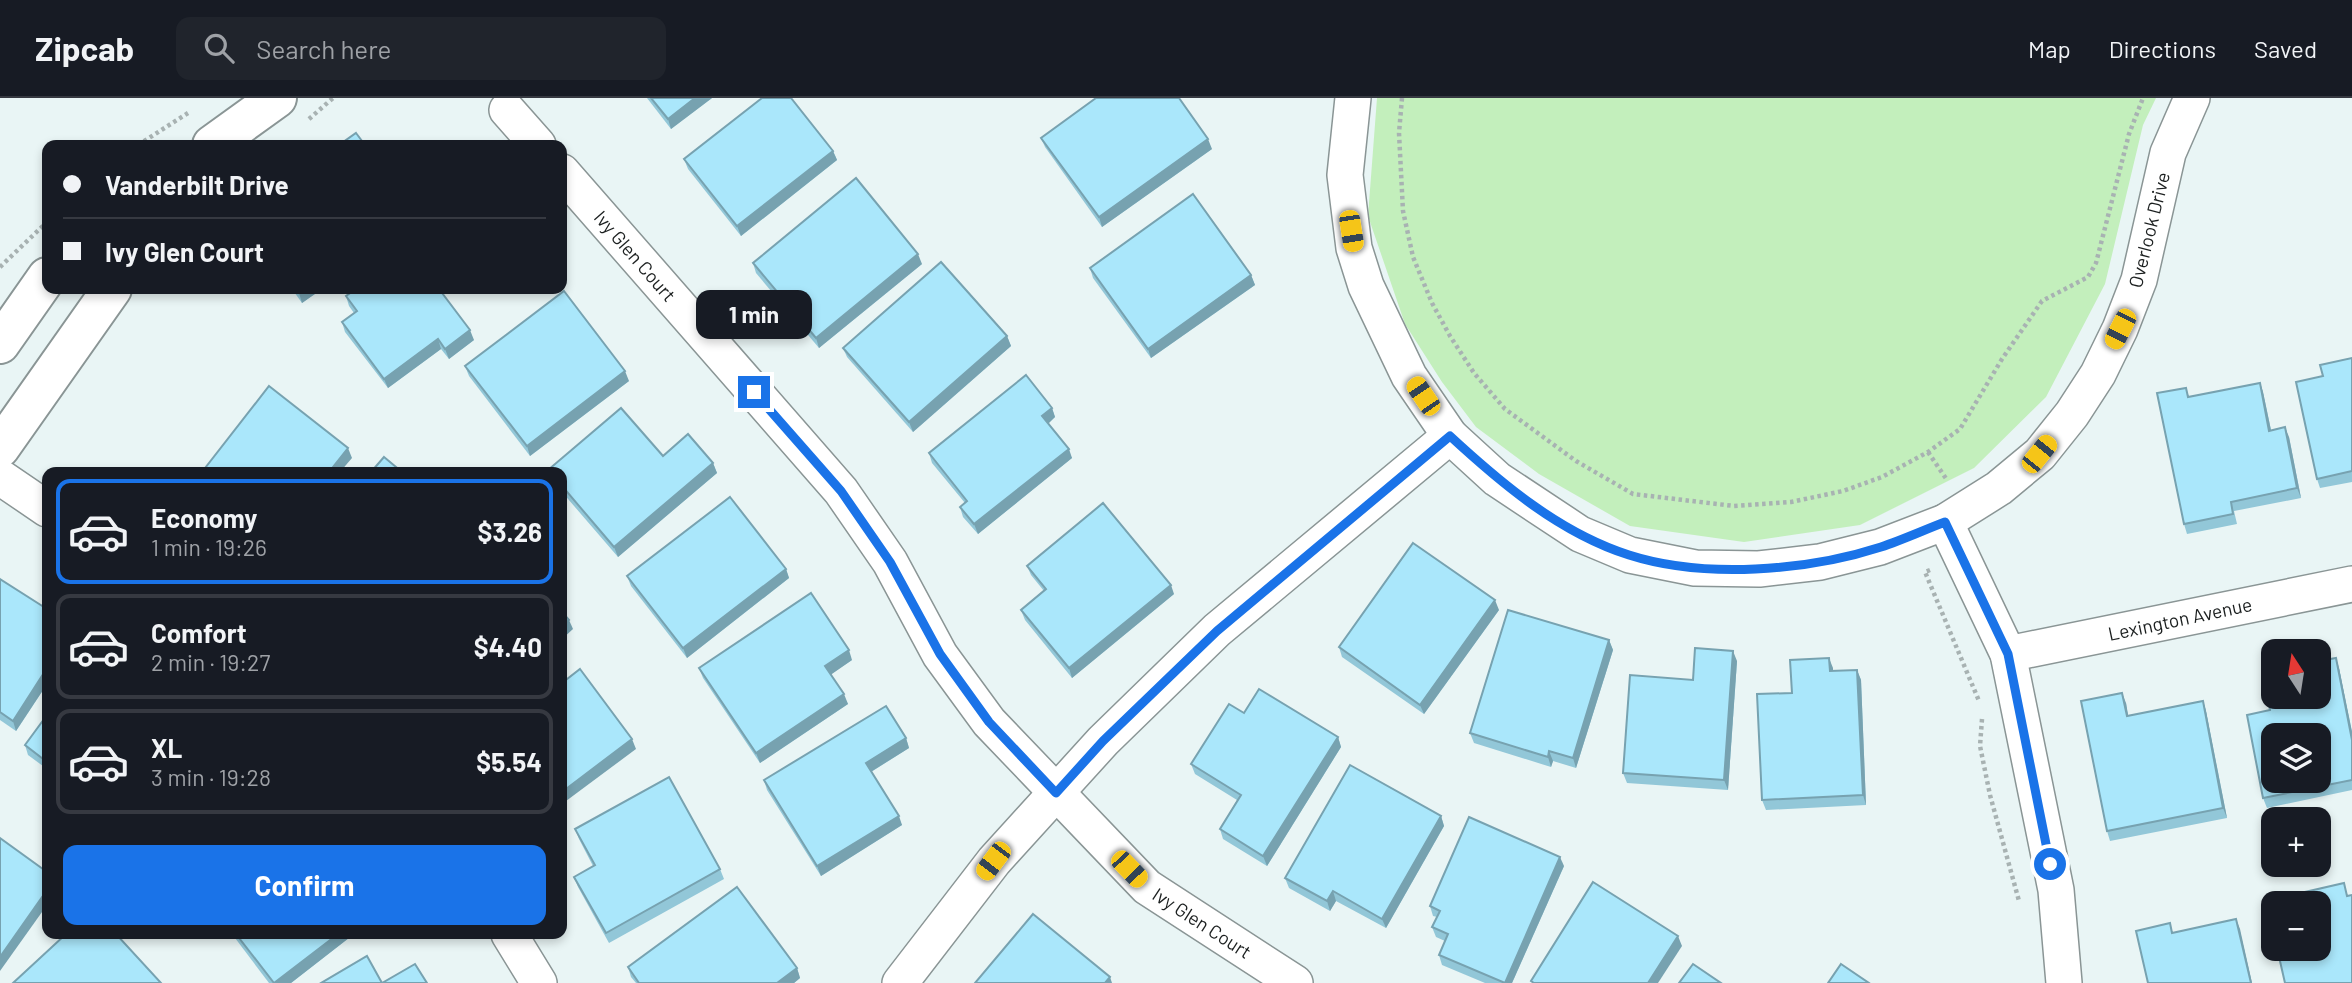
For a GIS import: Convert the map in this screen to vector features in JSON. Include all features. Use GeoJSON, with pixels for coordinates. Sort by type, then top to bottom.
{"type":"FeatureCollection","features":[{"type":"Feature","properties":{"kind":"street"},"geometry":{"type":"LineString","coordinates":[[219,140],[277,98]]}},
{"type":"Feature","properties":{"kind":"street","name":"Overlook Drive"},"geometry":{"type":"LineString","coordinates":[[1353,98],[1345,175],[1354,248],[1366,286],[1409,376],[1450,436],[1497,479],[1580,534],[1630,555],[1695,568],[1759,569],[1820,562],[1880,547],[1945,522],[1999,488],[2039,454],[2072,414],[2098,374],[2120,329],[2139,280],[2168,153],[2192,98]]}},
{"type":"Feature","properties":{"kind":"street"},"geometry":{"type":"LineString","coordinates":[[507,110],[534,140]]}},
{"type":"Feature","properties":{"kind":"street","name":"Ivy Glen Court"},"geometry":{"type":"LineString","coordinates":[[567,178],[841,491],[890,562],[940,654],[989,722],[1147,887],[1294,983]]}},
{"type":"Feature","properties":{"kind":"street"},"geometry":{"type":"LineString","coordinates":[[0,344],[42,284]]}},
{"type":"Feature","properties":{"kind":"street"},"geometry":{"type":"LineString","coordinates":[[0,448],[108,294]]}},
{"type":"Feature","properties":{"kind":"street"},"geometry":{"type":"LineString","coordinates":[[900,983],[993,861],[1103,741],[1217,631],[1450,436]]}},
{"type":"Feature","properties":{"kind":"street"},"geometry":{"type":"LineString","coordinates":[[0,477],[42,506]]}},
{"type":"Feature","properties":{"kind":"street"},"geometry":{"type":"LineString","coordinates":[[1945,522],[2008,654],[2056,890],[2064,983]]}},
{"type":"Feature","properties":{"kind":"street","name":"Lexington Avenue"},"geometry":{"type":"LineString","coordinates":[[2008,654],[2352,584]]}},
{"type":"Feature","properties":{"kind":"street"},"geometry":{"type":"LineString","coordinates":[[512,939],[539,983]]}},
{"type":"Feature","properties":{"kind":"path"},"geometry":{"type":"LineString","coordinates":[[1402,98],[1399,133],[1403,211],[1413,257],[1432,303],[1474,373],[1514,416],[1576,461],[1633,495],[1734,506],[1791,502],[1843,491],[1882,477],[1905,465],[1960,429],[2001,359],[2042,301],[2088,277],[2096,262],[2129,134],[2144,98]]}},
{"type":"Feature","properties":{"kind":"path"},"geometry":{"type":"LineString","coordinates":[[146,140],[198,106]]}},
{"type":"Feature","properties":{"kind":"path"},"geometry":{"type":"LineString","coordinates":[[0,267],[42,227]]}},
{"type":"Feature","properties":{"kind":"green space"},"geometry":{"type":"Polygon","coordinates":[[[1377,98],[2156,98],[2143,125],[2105,284],[2046,397],[1974,468],[1860,525],[1744,542],[1630,526],[1539,474],[1476,427],[1442,382],[1405,324],[1368,216],[1377,98]]]}},
{"type":"Feature","properties":{"kind":"building"},"geometry":{"type":"Polygon","coordinates":[[[651,98],[695,98],[668,119],[651,98]]]}},
{"type":"Feature","properties":{"kind":"building"},"geometry":{"type":"Polygon","coordinates":[[[762,98],[791,98],[833,151],[737,226],[684,159],[762,98]]]}},
{"type":"Feature","properties":{"kind":"building"},"geometry":{"type":"Polygon","coordinates":[[[1096,98],[1179,98],[1208,139],[1099,217],[1041,138],[1096,98]]]}},
{"type":"Feature","properties":{"kind":"building"},"geometry":{"type":"Polygon","coordinates":[[[356,133],[361,140],[346,140],[356,133]]]}},
{"type":"Feature","properties":{"kind":"building"},"geometry":{"type":"Polygon","coordinates":[[[856,178],[918,254],[816,338],[753,263],[856,178]]]}},
{"type":"Feature","properties":{"kind":"building"},"geometry":{"type":"Polygon","coordinates":[[[1193,194],[1251,275],[1148,349],[1090,268],[1193,194]]]}},
{"type":"Feature","properties":{"kind":"building"},"geometry":{"type":"Polygon","coordinates":[[[941,262],[1007,336],[909,422],[843,348],[941,262]]]}},
{"type":"Feature","properties":{"kind":"building"},"geometry":{"type":"Polygon","coordinates":[[[443,294],[470,330],[445,349],[438,339],[384,379],[342,322],[357,311],[346,296],[443,294]]]}},
{"type":"Feature","properties":{"kind":"building"},"geometry":{"type":"Polygon","coordinates":[[[560,294],[566,294],[625,371],[527,446],[465,366],[560,294]]]}},
{"type":"Feature","properties":{"kind":"building"},"geometry":{"type":"Polygon","coordinates":[[[2352,358],[2352,471],[2317,479],[2296,382],[2323,376],[2320,365],[2352,358]]]}},
{"type":"Feature","properties":{"kind":"building"},"geometry":{"type":"Polygon","coordinates":[[[1026,375],[1052,408],[1042,416],[1069,449],[974,524],[960,507],[967,501],[929,453],[1026,375]]]}},
{"type":"Feature","properties":{"kind":"building"},"geometry":{"type":"Polygon","coordinates":[[[2260,383],[2269,431],[2285,427],[2297,488],[2231,502],[2233,514],[2184,524],[2157,393],[2186,388],[2188,397],[2260,383]]]}},
{"type":"Feature","properties":{"kind":"building"},"geometry":{"type":"Polygon","coordinates":[[[269,386],[348,448],[333,467],[206,467],[269,386]]]}},
{"type":"Feature","properties":{"kind":"building"},"geometry":{"type":"Polygon","coordinates":[[[621,408],[663,456],[688,434],[713,463],[614,547],[567,492],[567,467],[552,467],[621,408]]]}},
{"type":"Feature","properties":{"kind":"building"},"geometry":{"type":"Polygon","coordinates":[[[384,457],[396,467],[375,467],[384,457]]]}},
{"type":"Feature","properties":{"kind":"building"},"geometry":{"type":"Polygon","coordinates":[[[730,497],[786,569],[683,648],[627,576],[730,497]]]}},
{"type":"Feature","properties":{"kind":"building"},"geometry":{"type":"Polygon","coordinates":[[[1103,503],[1171,585],[1069,668],[1021,610],[1046,589],[1027,566],[1103,503]]]}},
{"type":"Feature","properties":{"kind":"building"},"geometry":{"type":"Polygon","coordinates":[[[1413,543],[1495,600],[1420,705],[1339,647],[1413,543]]]}},
{"type":"Feature","properties":{"kind":"building"},"geometry":{"type":"Polygon","coordinates":[[[0,579],[42,606],[42,676],[13,721],[0,712],[0,579]]]}},
{"type":"Feature","properties":{"kind":"building"},"geometry":{"type":"Polygon","coordinates":[[[811,593],[849,650],[825,666],[844,694],[756,753],[699,668],[811,593]]]}},
{"type":"Feature","properties":{"kind":"building"},"geometry":{"type":"Polygon","coordinates":[[[1508,610],[1609,640],[1573,758],[1549,751],[1548,757],[1470,733],[1508,610]]]}},
{"type":"Feature","properties":{"kind":"building"},"geometry":{"type":"Polygon","coordinates":[[[1695,648],[1733,651],[1724,780],[1623,773],[1630,675],[1693,680],[1695,648]]]}},
{"type":"Feature","properties":{"kind":"building"},"geometry":{"type":"Polygon","coordinates":[[[1829,658],[1830,671],[1857,670],[1863,795],[1762,800],[1757,694],[1792,693],[1790,660],[1829,658]]]}},
{"type":"Feature","properties":{"kind":"building"},"geometry":{"type":"Polygon","coordinates":[[[2336,658],[2352,740],[2352,780],[2331,784],[2331,723],[2261,723],[2261,788],[2247,715],[2270,710],[2331,709],[2331,659],[2336,658]]]}},
{"type":"Feature","properties":{"kind":"building"},"geometry":{"type":"Polygon","coordinates":[[[580,669],[632,739],[567,788],[567,679],[580,669]]]}},
{"type":"Feature","properties":{"kind":"building"},"geometry":{"type":"Polygon","coordinates":[[[1259,689],[1338,737],[1263,856],[1220,829],[1241,795],[1191,764],[1229,704],[1244,713],[1259,689]]]}},
{"type":"Feature","properties":{"kind":"building"},"geometry":{"type":"Polygon","coordinates":[[[2122,693],[2127,716],[2203,701],[2223,808],[2107,831],[2081,701],[2122,693]]]}},
{"type":"Feature","properties":{"kind":"building"},"geometry":{"type":"Polygon","coordinates":[[[886,706],[906,738],[866,763],[899,816],[817,866],[764,780],[886,706]]]}},
{"type":"Feature","properties":{"kind":"building"},"geometry":{"type":"Polygon","coordinates":[[[42,722],[42,758],[25,745],[42,722]]]}},
{"type":"Feature","properties":{"kind":"building"},"geometry":{"type":"Polygon","coordinates":[[[1350,765],[1441,816],[1382,919],[1333,891],[1327,901],[1285,878],[1350,765]]]}},
{"type":"Feature","properties":{"kind":"building"},"geometry":{"type":"Polygon","coordinates":[[[669,777],[720,869],[606,933],[574,877],[595,865],[575,829],[669,777]]]}},
{"type":"Feature","properties":{"kind":"building"},"geometry":{"type":"Polygon","coordinates":[[[2262,793],[2288,793],[2263,798],[2262,793]]]}},
{"type":"Feature","properties":{"kind":"building"},"geometry":{"type":"Polygon","coordinates":[[[1469,817],[1560,857],[1505,983],[1439,955],[1448,934],[1432,927],[1440,911],[1430,906],[1469,817]]]}},
{"type":"Feature","properties":{"kind":"building"},"geometry":{"type":"Polygon","coordinates":[[[0,838],[42,868],[42,897],[0,957],[0,838]]]}},
{"type":"Feature","properties":{"kind":"building"},"geometry":{"type":"Polygon","coordinates":[[[1593,882],[1678,936],[1648,983],[1534,983],[1531,981],[1593,882]]]}},
{"type":"Feature","properties":{"kind":"building"},"geometry":{"type":"Polygon","coordinates":[[[2344,883],[2347,896],[2352,895],[2352,983],[2285,983],[2280,961],[2331,961],[2331,891],[2309,891],[2344,883]]]}},
{"type":"Feature","properties":{"kind":"building"},"geometry":{"type":"Polygon","coordinates":[[[737,887],[797,968],[777,983],[639,983],[628,967],[737,887]]]}},
{"type":"Feature","properties":{"kind":"building"},"geometry":{"type":"Polygon","coordinates":[[[1033,914],[1110,977],[1105,983],[975,983],[1033,914]]]}},
{"type":"Feature","properties":{"kind":"building"},"geometry":{"type":"Polygon","coordinates":[[[2236,919],[2251,983],[2148,983],[2136,931],[2170,923],[2172,933],[2236,919]]]}},
{"type":"Feature","properties":{"kind":"building"},"geometry":{"type":"Polygon","coordinates":[[[61,939],[121,939],[161,983],[13,983],[61,939]]]}},
{"type":"Feature","properties":{"kind":"building"},"geometry":{"type":"Polygon","coordinates":[[[240,939],[331,939],[274,983],[240,939]]]}},
{"type":"Feature","properties":{"kind":"building"},"geometry":{"type":"Polygon","coordinates":[[[367,956],[382,983],[321,983],[367,956]]]}},
{"type":"Feature","properties":{"kind":"building"},"geometry":{"type":"Polygon","coordinates":[[[415,964],[427,983],[382,983],[415,964]]]}},
{"type":"Feature","properties":{"kind":"building"},"geometry":{"type":"Polygon","coordinates":[[[1693,964],[1721,983],[1679,983],[1693,964]]]}},
{"type":"Feature","properties":{"kind":"building"},"geometry":{"type":"Polygon","coordinates":[[[1841,964],[1869,983],[1828,983],[1841,964]]]}},
{"type":"Feature","properties":{"kind":"route"},"geometry":{"type":"LineString","coordinates":[[754,392],[841,491],[890,562],[940,654],[989,722],[1056,793],[1103,741],[1217,631],[1450,436],[1497,479],[1580,534],[1630,555],[1695,568],[1759,569],[1820,562],[1880,547],[1945,522],[2008,654],[2050,864]]}}]}
